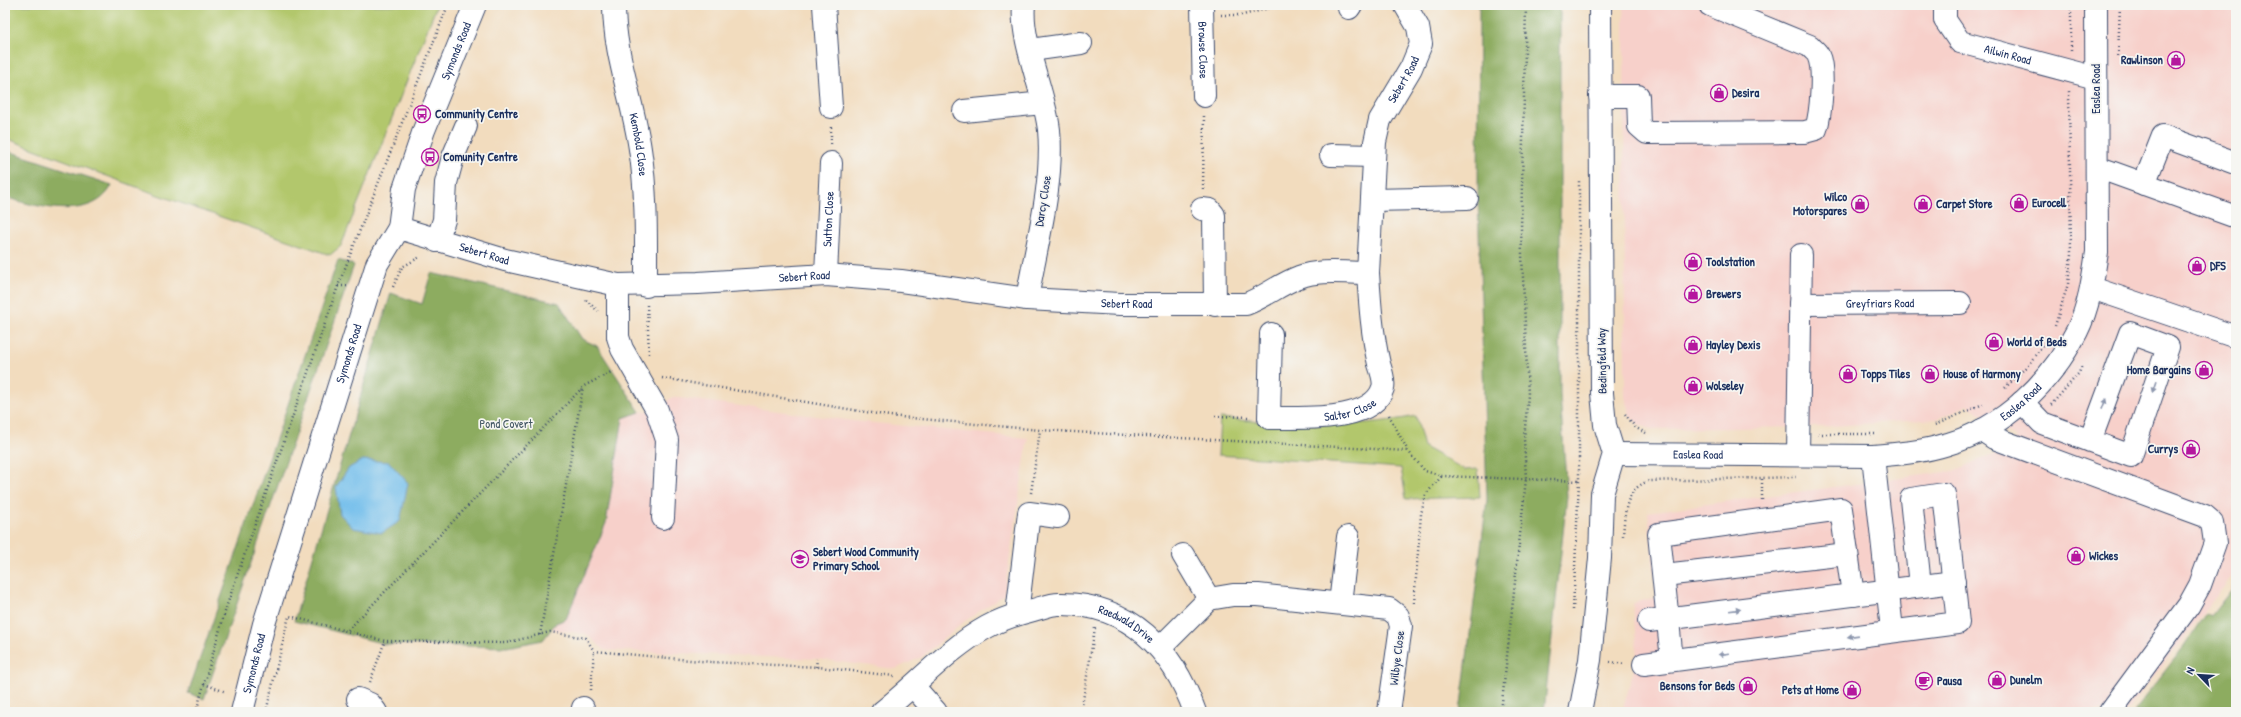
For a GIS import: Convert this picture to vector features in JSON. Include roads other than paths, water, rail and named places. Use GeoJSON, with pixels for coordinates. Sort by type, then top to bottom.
{"type":"FeatureCollection","features":[{"type":"Feature","properties":{"kind":"street","name":"Symonds Road"},"geometry":{"type":"LineString","coordinates":[[243,706],[264,624],[377,264],[399,228],[404,189],[424,130],[475,5]]}},
{"type":"Feature","properties":{"kind":"street","name":"Kembold Close"},"geometry":{"type":"LineString","coordinates":[[614,5],[617,46],[641,155],[645,193],[646,286]]}},
{"type":"Feature","properties":{"kind":"street"},"geometry":{"type":"LineString","coordinates":[[824,5],[831,107]]}},
{"type":"Feature","properties":{"kind":"street","name":"Darcy Close"},"geometry":{"type":"LineString","coordinates":[[1024,5],[1025,26],[1049,129],[1050,152],[1047,185],[1027,299]]}},
{"type":"Feature","properties":{"kind":"street","name":"Sebert Road"},"geometry":{"type":"LineString","coordinates":[[399,228],[431,249],[505,260],[618,285],[646,286],[826,275],[901,280],[1027,299],[1120,304],[1246,304],[1262,299],[1299,277],[1319,273],[1368,273],[1374,156],[1380,120],[1411,68],[1421,44],[1418,26],[1405,5]]}},
{"type":"Feature","properties":{"kind":"street","name":"Bedingfeld Way"},"geometry":{"type":"LineString","coordinates":[[1600,5],[1602,393],[1605,425],[1614,454]]}},
{"type":"Feature","properties":{"kind":"street"},"geometry":{"type":"LineString","coordinates":[[1600,96],[1638,96],[1639,126],[1647,133],[1805,132],[1816,130],[1819,119],[1821,68],[1818,54],[1810,46],[1710,5]]}},
{"type":"Feature","properties":{"kind":"street","name":"Ailwin Road"},"geometry":{"type":"LineString","coordinates":[[1945,5],[1945,20],[1960,42],[2096,78]]}},
{"type":"Feature","properties":{"kind":"street","name":"Easlea Road"},"geometry":{"type":"LineString","coordinates":[[1614,454],[1798,444],[1873,456],[1914,452],[1949,444],[2029,410],[2031,394],[2057,364],[2077,330],[2092,288],[2097,252],[2096,5]]}},
{"type":"Feature","properties":{"kind":"street","name":"Browse Close"},"geometry":{"type":"LineString","coordinates":[[1202,10],[1204,96]]}},
{"type":"Feature","properties":{"kind":"street"},"geometry":{"type":"LineString","coordinates":[[1031,50],[1081,44]]}},
{"type":"Feature","properties":{"kind":"street"},"geometry":{"type":"LineString","coordinates":[[964,111],[1043,103]]}},
{"type":"Feature","properties":{"kind":"street"},"geometry":{"type":"LineString","coordinates":[[431,249],[444,220],[446,184],[453,158],[466,126]]}},
{"type":"Feature","properties":{"kind":"street"},"geometry":{"type":"LineString","coordinates":[[2144,184],[2163,136],[2236,163]]}},
{"type":"Feature","properties":{"kind":"street"},"geometry":{"type":"LineString","coordinates":[[1332,155],[1374,156]]}},
{"type":"Feature","properties":{"kind":"street","name":"Sutton Close"},"geometry":{"type":"LineString","coordinates":[[826,275],[831,163]]}},
{"type":"Feature","properties":{"kind":"street"},"geometry":{"type":"LineString","coordinates":[[2097,167],[2236,217]]}},
{"type":"Feature","properties":{"kind":"street"},"geometry":{"type":"LineString","coordinates":[[1372,200],[1467,198]]}},
{"type":"Feature","properties":{"kind":"street"},"geometry":{"type":"LineString","coordinates":[[1202,209],[1210,210],[1214,215],[1215,305]]}},
{"type":"Feature","properties":{"kind":"street"},"geometry":{"type":"LineString","coordinates":[[1798,444],[1801,255]]}},
{"type":"Feature","properties":{"kind":"street","name":"Salter Close"},"geometry":{"type":"LineString","coordinates":[[1271,334],[1269,418],[1348,414],[1366,407],[1379,397],[1384,386],[1374,342],[1368,273]]}},
{"type":"Feature","properties":{"kind":"street"},"geometry":{"type":"LineString","coordinates":[[618,285],[620,321],[618,337],[622,349],[640,361],[667,440],[663,518]]}},
{"type":"Feature","properties":{"kind":"street"},"geometry":{"type":"LineString","coordinates":[[2092,288],[2236,337]]}},
{"type":"Feature","properties":{"kind":"street","name":"Greyfriars Road"},"geometry":{"type":"LineString","coordinates":[[1800,304],[1960,303]]}},
{"type":"Feature","properties":{"kind":"street"},"geometry":{"type":"LineString","coordinates":[[2029,410],[2042,423],[2090,441],[2131,456],[2168,347],[2130,333],[2090,441]]}},
{"type":"Feature","properties":{"kind":"street"},"geometry":{"type":"LineString","coordinates":[[1982,430],[1994,438],[2205,516],[2212,522],[2216,543],[2200,586],[2189,605],[2110,712]]}},
{"type":"Feature","properties":{"kind":"street"},"geometry":{"type":"LineString","coordinates":[[1580,712],[1590,660],[1600,558],[1602,494],[1614,454]]}},
{"type":"Feature","properties":{"kind":"street"},"geometry":{"type":"LineString","coordinates":[[1873,456],[1886,590],[1892,630]]}},
{"type":"Feature","properties":{"kind":"street"},"geometry":{"type":"LineString","coordinates":[[1636,664],[1892,630],[1958,623],[1944,494],[1911,499],[1920,586]]}},
{"type":"Feature","properties":{"kind":"street"},"geometry":{"type":"LineString","coordinates":[[1672,660],[1659,620],[1664,575],[1659,534],[1841,509],[1853,595]]}},
{"type":"Feature","properties":{"kind":"street"},"geometry":{"type":"LineString","coordinates":[[1017,614],[1029,513],[1058,516]]}},
{"type":"Feature","properties":{"kind":"street"},"geometry":{"type":"LineString","coordinates":[[1915,542],[1949,536]]}},
{"type":"Feature","properties":{"kind":"street"},"geometry":{"type":"LineString","coordinates":[[1340,603],[1348,537]]}},
{"type":"Feature","properties":{"kind":"street"},"geometry":{"type":"LineString","coordinates":[[1664,575],[1847,554]]}},
{"type":"Feature","properties":{"kind":"street"},"geometry":{"type":"LineString","coordinates":[[1160,648],[1209,599],[1183,555]]}},
{"type":"Feature","properties":{"kind":"street"},"geometry":{"type":"LineString","coordinates":[[1659,620],[1954,582]]}},
{"type":"Feature","properties":{"kind":"street","name":"Wilbye Close"},"geometry":{"type":"LineString","coordinates":[[1209,599],[1233,595],[1258,595],[1389,609],[1398,616],[1401,626],[1389,712]]}},
{"type":"Feature","properties":{"kind":"street","name":"Raedwald Drive"},"geometry":{"type":"LineString","coordinates":[[882,712],[914,687],[966,640],[989,626],[1017,614],[1058,604],[1099,608],[1134,624],[1160,648],[1186,686],[1195,712]]}},
{"type":"Feature","properties":{"kind":"street"},"geometry":{"type":"LineString","coordinates":[[914,687],[936,712]]}},
{"type":"Feature","properties":{"kind":"water"},"geometry":{"type":"Polygon","coordinates":[[[363,460],[389,462],[408,483],[400,521],[382,533],[353,528],[340,514],[336,487],[349,468],[363,460]]]}},
{"type":"Feature","properties":{"kind":"place","name":"Rawlinson"},"geometry":{"type":"Point","coordinates":[2176,60]}},
{"type":"Feature","properties":{"kind":"place","name":"Desira"},"geometry":{"type":"Point","coordinates":[1719,93]}},
{"type":"Feature","properties":{"kind":"place","name":"Community Centre"},"geometry":{"type":"Point","coordinates":[422,114]}},
{"type":"Feature","properties":{"kind":"place","name":"Comunity Centre"},"geometry":{"type":"Point","coordinates":[430,157]}},
{"type":"Feature","properties":{"kind":"place","name":"Eurocell"},"geometry":{"type":"Point","coordinates":[2019,203]}},
{"type":"Feature","properties":{"kind":"place","name":"Wilco Motorspares"},"geometry":{"type":"Point","coordinates":[1860,204]}},
{"type":"Feature","properties":{"kind":"place","name":"Carpet Store"},"geometry":{"type":"Point","coordinates":[1923,204]}},
{"type":"Feature","properties":{"kind":"place","name":"Toolstation"},"geometry":{"type":"Point","coordinates":[1693,262]}},
{"type":"Feature","properties":{"kind":"place","name":"DFS"},"geometry":{"type":"Point","coordinates":[2197,266]}},
{"type":"Feature","properties":{"kind":"place","name":"Brewers"},"geometry":{"type":"Point","coordinates":[1693,294]}},
{"type":"Feature","properties":{"kind":"place","name":"World of Beds"},"geometry":{"type":"Point","coordinates":[1994,342]}},
{"type":"Feature","properties":{"kind":"place","name":"Hayley Dexis"},"geometry":{"type":"Point","coordinates":[1693,345]}},
{"type":"Feature","properties":{"kind":"place","name":"Home Bargains"},"geometry":{"type":"Point","coordinates":[2204,370]}},
{"type":"Feature","properties":{"kind":"place","name":"Topps Tiles"},"geometry":{"type":"Point","coordinates":[1848,374]}},
{"type":"Feature","properties":{"kind":"place","name":"House of Harmony"},"geometry":{"type":"Point","coordinates":[1930,374]}},
{"type":"Feature","properties":{"kind":"place","name":"Wolseley"},"geometry":{"type":"Point","coordinates":[1693,386]}},
{"type":"Feature","properties":{"kind":"place","name":"Currys"},"geometry":{"type":"Point","coordinates":[2191,449]}},
{"type":"Feature","properties":{"kind":"place","name":"Wickes"},"geometry":{"type":"Point","coordinates":[2076,556]}},
{"type":"Feature","properties":{"kind":"place","name":"Sebert Wood Community Primary School"},"geometry":{"type":"Point","coordinates":[800,559]}},
{"type":"Feature","properties":{"kind":"place","name":"Dunelm"},"geometry":{"type":"Point","coordinates":[1997,680]}},
{"type":"Feature","properties":{"kind":"place","name":"Pausa"},"geometry":{"type":"Point","coordinates":[1924,681]}},
{"type":"Feature","properties":{"kind":"place","name":"Bensons for Beds"},"geometry":{"type":"Point","coordinates":[1748,686]}},
{"type":"Feature","properties":{"kind":"place","name":"Pets at Home"},"geometry":{"type":"Point","coordinates":[1852,690]}},
{"type":"Feature","properties":{"kind":"park label","name":"Pond Covert"},"geometry":{"type":"Point","coordinates":[506,424]}}]}
